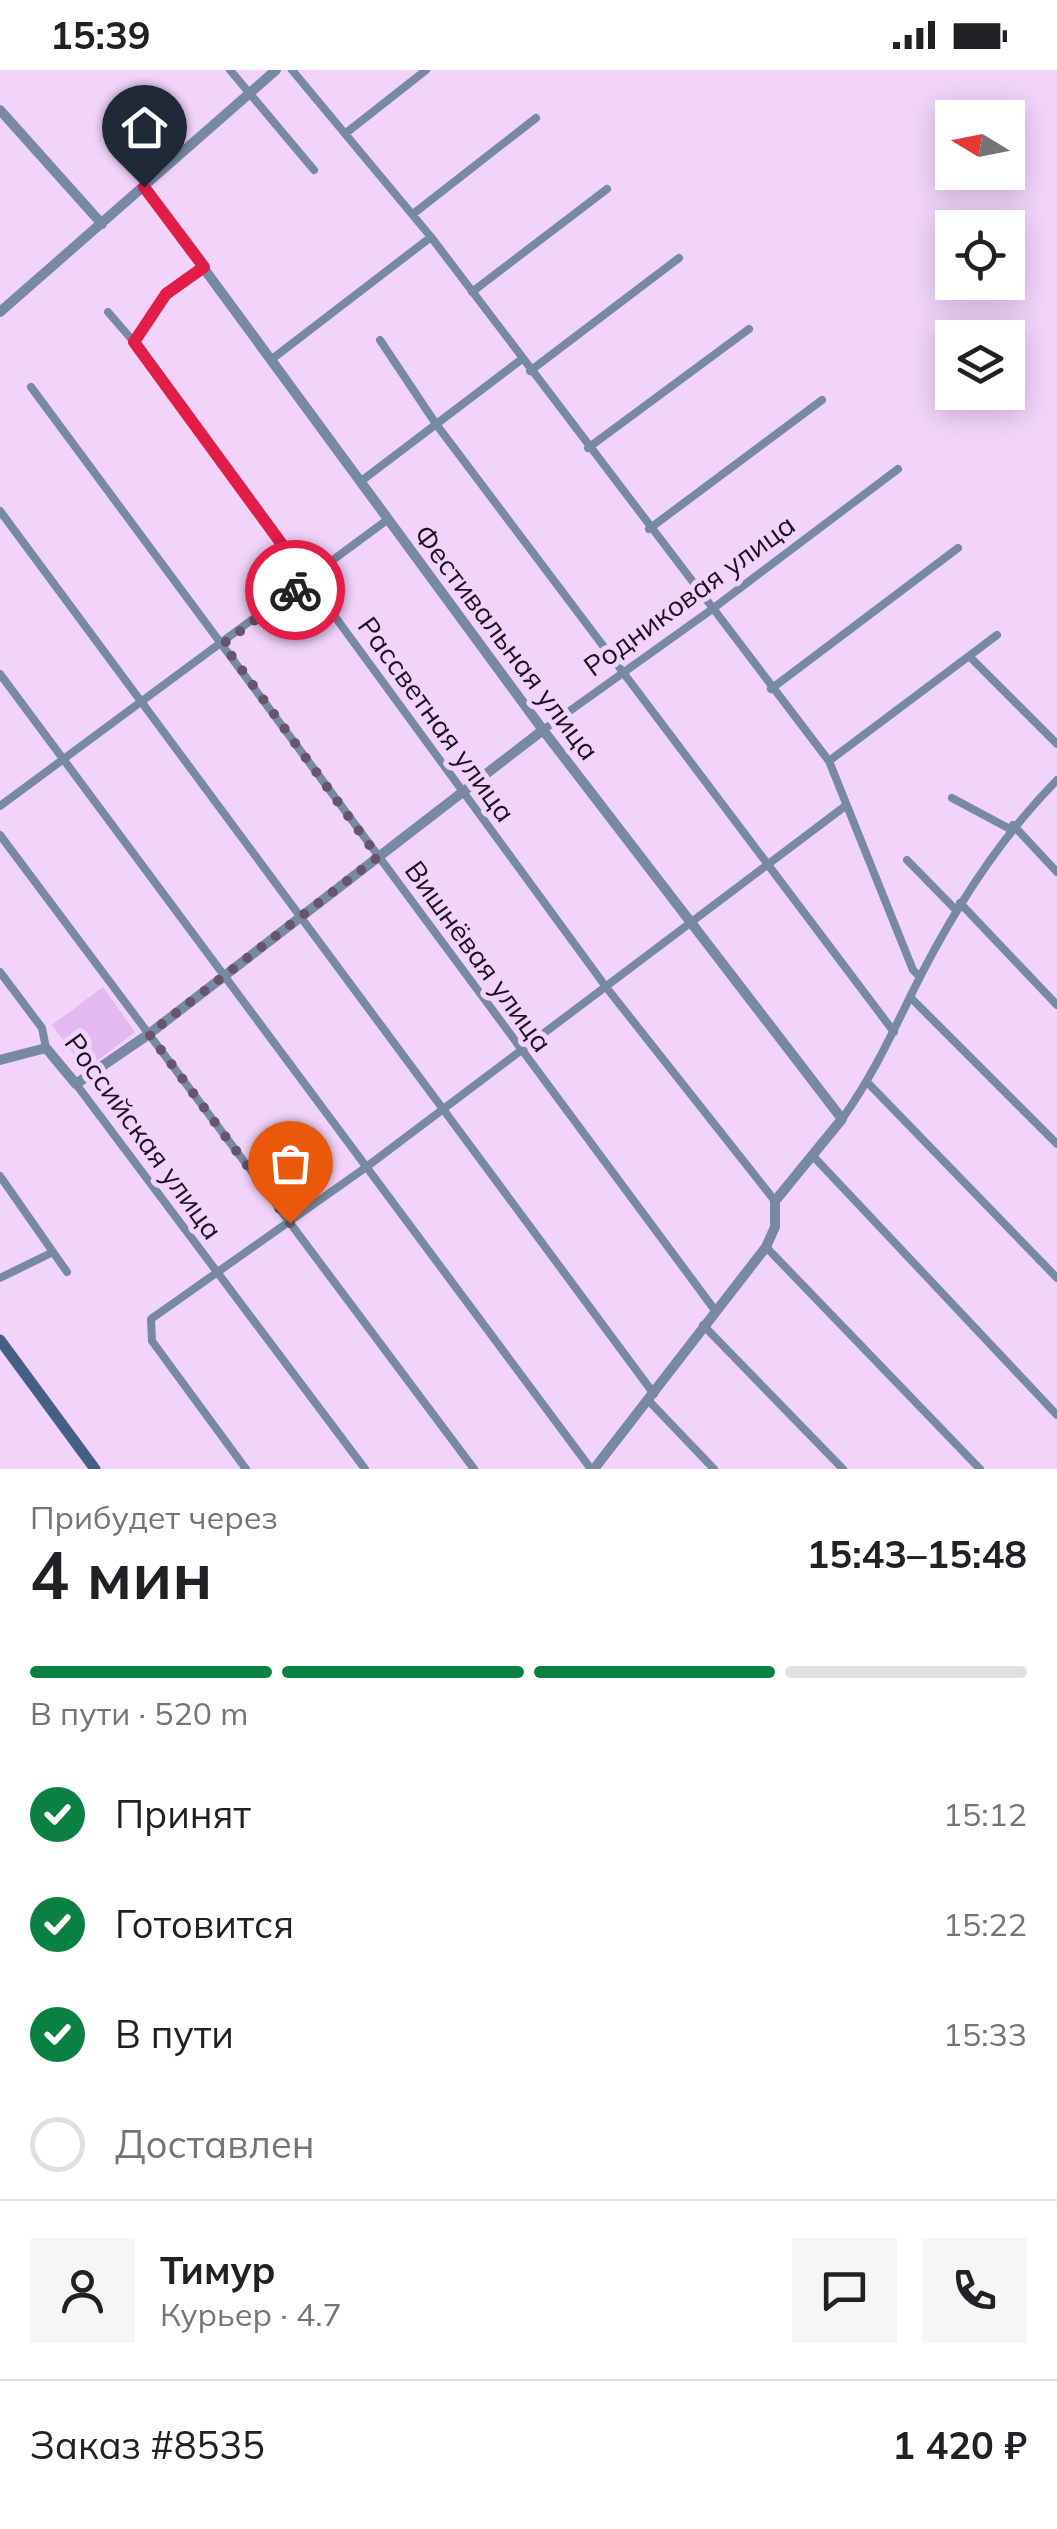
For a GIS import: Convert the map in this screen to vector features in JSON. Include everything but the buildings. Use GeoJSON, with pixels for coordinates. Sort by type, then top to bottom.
{"type":"FeatureCollection","features":[{"type":"Feature","properties":{"kind":"main road"},"geometry":{"type":"LineString","coordinates":[[0,1340],[94,1469]]}},
{"type":"Feature","properties":{"kind":"street"},"geometry":{"type":"LineString","coordinates":[[230,70],[314,170]]}},
{"type":"Feature","properties":{"kind":"street"},"geometry":{"type":"LineString","coordinates":[[0,312],[276,70]]}},
{"type":"Feature","properties":{"kind":"street"},"geometry":{"type":"LineString","coordinates":[[292,70],[413,214],[829,761],[844,807],[913,970],[920,977]]}},
{"type":"Feature","properties":{"kind":"street"},"geometry":{"type":"LineString","coordinates":[[346,133],[426,70]]}},
{"type":"Feature","properties":{"kind":"street"},"geometry":{"type":"LineString","coordinates":[[0,110],[102,224]]}},
{"type":"Feature","properties":{"kind":"street"},"geometry":{"type":"LineString","coordinates":[[413,214],[536,118]]}},
{"type":"Feature","properties":{"kind":"street","name":"Фестивальная улица"},"geometry":{"type":"LineString","coordinates":[[144,187],[543,730],[842,1119]]}},
{"type":"Feature","properties":{"kind":"street"},"geometry":{"type":"LineString","coordinates":[[472,292],[607,188]]}},
{"type":"Feature","properties":{"kind":"street"},"geometry":{"type":"LineString","coordinates":[[272,360],[430,237]]}},
{"type":"Feature","properties":{"kind":"street"},"geometry":{"type":"LineString","coordinates":[[530,370],[680,258]]}},
{"type":"Feature","properties":{"kind":"street"},"geometry":{"type":"LineString","coordinates":[[134,342],[166,294],[204,267]]}},
{"type":"Feature","properties":{"kind":"street","name":"Рассветная улица"},"geometry":{"type":"LineString","coordinates":[[108,312],[134,342],[606,987],[774,1201]]}},
{"type":"Feature","properties":{"kind":"street"},"geometry":{"type":"LineString","coordinates":[[588,448],[749,329]]}},
{"type":"Feature","properties":{"kind":"street"},"geometry":{"type":"LineString","coordinates":[[380,340],[436,424],[894,1032]]}},
{"type":"Feature","properties":{"kind":"street"},"geometry":{"type":"LineString","coordinates":[[360,482],[522,360]]}},
{"type":"Feature","properties":{"kind":"street","name":"Вишнёвая улица"},"geometry":{"type":"LineString","coordinates":[[30,387],[714,1309]]}},
{"type":"Feature","properties":{"kind":"street"},"geometry":{"type":"LineString","coordinates":[[650,529],[822,400]]}},
{"type":"Feature","properties":{"kind":"street","name":"Родниковая улица"},"geometry":{"type":"LineString","coordinates":[[76,1084],[149,1034],[222,974],[465,794],[543,730],[711,610],[898,468]]}},
{"type":"Feature","properties":{"kind":"street"},"geometry":{"type":"LineString","coordinates":[[0,512],[444,1109],[652,1397],[714,1469]]}},
{"type":"Feature","properties":{"kind":"street"},"geometry":{"type":"LineString","coordinates":[[0,806],[387,520]]}},
{"type":"Feature","properties":{"kind":"street"},"geometry":{"type":"LineString","coordinates":[[771,689],[958,548]]}},
{"type":"Feature","properties":{"kind":"street"},"geometry":{"type":"LineString","coordinates":[[829,761],[998,635]]}},
{"type":"Feature","properties":{"kind":"street"},"geometry":{"type":"LineString","coordinates":[[969,656],[1057,744]]}},
{"type":"Feature","properties":{"kind":"street"},"geometry":{"type":"LineString","coordinates":[[0,674],[366,1168],[502,1343],[592,1469],[766,1247],[775,1227],[774,1201],[868,1084],[958,907],[1011,827],[1057,780]]}},
{"type":"Feature","properties":{"kind":"street"},"geometry":{"type":"LineString","coordinates":[[952,798],[1011,827],[1057,872]]}},
{"type":"Feature","properties":{"kind":"street"},"geometry":{"type":"LineString","coordinates":[[246,1469],[152,1341],[151,1319],[366,1168],[844,807]]}},
{"type":"Feature","properties":{"kind":"street"},"geometry":{"type":"LineString","coordinates":[[0,835],[474,1469]]}},
{"type":"Feature","properties":{"kind":"street"},"geometry":{"type":"LineString","coordinates":[[907,860],[1057,1004]]}},
{"type":"Feature","properties":{"kind":"street","name":"Российская улица"},"geometry":{"type":"LineString","coordinates":[[0,972],[42,1028],[46,1048],[364,1469]]}},
{"type":"Feature","properties":{"kind":"street"},"geometry":{"type":"LineString","coordinates":[[910,997],[1057,1144]]}},
{"type":"Feature","properties":{"kind":"street"},"geometry":{"type":"LineString","coordinates":[[0,1060],[46,1048]]}},
{"type":"Feature","properties":{"kind":"street"},"geometry":{"type":"LineString","coordinates":[[868,1084],[1057,1278]]}},
{"type":"Feature","properties":{"kind":"street"},"geometry":{"type":"LineString","coordinates":[[813,1156],[1057,1415]]}},
{"type":"Feature","properties":{"kind":"street"},"geometry":{"type":"LineString","coordinates":[[0,1176],[67,1272]]}},
{"type":"Feature","properties":{"kind":"street"},"geometry":{"type":"LineString","coordinates":[[766,1247],[980,1469]]}},
{"type":"Feature","properties":{"kind":"street"},"geometry":{"type":"LineString","coordinates":[[0,1278],[53,1252]]}},
{"type":"Feature","properties":{"kind":"street"},"geometry":{"type":"LineString","coordinates":[[703,1325],[843,1469]]}},
{"type":"Feature","properties":{"kind":"shaded area"},"geometry":{"type":"Polygon","coordinates":[[[103,987],[135,1032],[85,1070],[52,1025],[103,987]]]}},
{"type":"Feature","properties":{"kind":"way so far"},"geometry":{"type":"LineString","coordinates":[[290,1223],[149,1034],[378,857],[223,644],[295,590]]}},
{"type":"Feature","properties":{"kind":"route"},"geometry":{"type":"LineString","coordinates":[[144,187],[204,267],[166,294],[134,342],[308,580],[295,590]]}}]}
